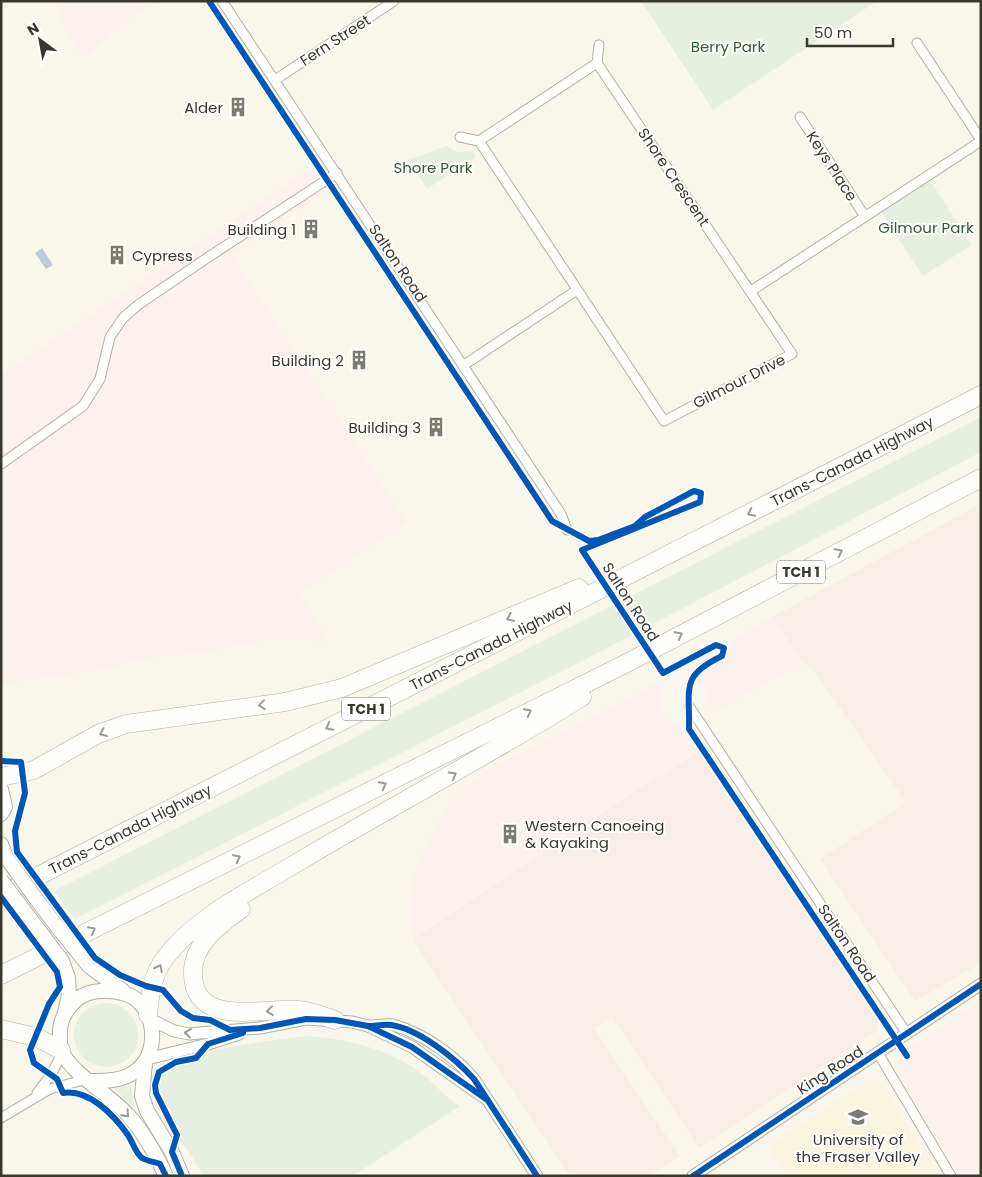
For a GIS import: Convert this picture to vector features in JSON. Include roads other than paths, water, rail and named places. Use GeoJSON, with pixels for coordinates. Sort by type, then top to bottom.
{"type":"FeatureCollection","features":[{"type":"Feature","properties":{"kind":"highway","name":"Trans-Canada Highway"},"geometry":{"type":"LineString","coordinates":[[1,894],[981,395]]}},
{"type":"Feature","properties":{"kind":"highway","name":"TCH 1"},"geometry":{"type":"LineString","coordinates":[[1,975],[621,666],[981,478]]}},
{"type":"Feature","properties":{"kind":"highway"},"geometry":{"type":"LineString","coordinates":[[1,777],[34,770],[98,734],[126,724],[285,702],[326,694],[363,681],[732,523]]}},
{"type":"Feature","properties":{"kind":"highway"},"geometry":{"type":"LineString","coordinates":[[149,1017],[151,987],[157,971],[181,940],[220,909],[334,841],[510,742],[598,687],[621,666]]}},
{"type":"Feature","properties":{"kind":"highway"},"geometry":{"type":"LineString","coordinates":[[334,841],[307,866],[216,928],[199,949],[193,964],[193,976],[201,997],[218,1009],[248,1013],[297,1010],[335,1020]]}},
{"type":"Feature","properties":{"kind":"highway"},"geometry":{"type":"LineString","coordinates":[[1,1029],[36,1037],[61,1051]]}},
{"type":"Feature","properties":{"kind":"main road"},"geometry":{"type":"LineString","coordinates":[[1,789],[3,810],[1,828]]}},
{"type":"Feature","properties":{"kind":"main road"},"geometry":{"type":"LineString","coordinates":[[4,851],[37,900],[89,966],[144,1008],[149,1017],[151,1047],[146,1061],[142,1096],[147,1111],[172,1152],[182,1176]]}},
{"type":"Feature","properties":{"kind":"main road"},"geometry":{"type":"LineString","coordinates":[[1,880],[62,960],[68,978],[69,995],[61,1025],[61,1051],[72,1066],[128,1115],[142,1132],[166,1176]]}},
{"type":"Feature","properties":{"kind":"main road"},"geometry":{"type":"LineString","coordinates":[[64,1013],[76,1000],[86,994],[100,990],[127,995]]}},
{"type":"Feature","properties":{"kind":"main road"},"geometry":{"type":"LineString","coordinates":[[89,1080],[115,1080],[128,1076],[146,1061]]}},
{"type":"Feature","properties":{"kind":"street","name":"Salton Road"},"geometry":{"type":"LineString","coordinates":[[222,1],[464,365],[561,514],[567,530]]}},
{"type":"Feature","properties":{"kind":"street","name":"Fern Street"},"geometry":{"type":"LineString","coordinates":[[275,80],[394,1]]}},
{"type":"Feature","properties":{"kind":"street"},"geometry":{"type":"LineString","coordinates":[[751,291],[864,215],[981,140],[917,43]]}},
{"type":"Feature","properties":{"kind":"street"},"geometry":{"type":"LineString","coordinates":[[479,142],[597,63],[599,45]]}},
{"type":"Feature","properties":{"kind":"street","name":"Shore Crescent"},"geometry":{"type":"LineString","coordinates":[[597,63],[751,291]]}},
{"type":"Feature","properties":{"kind":"street","name":"Keys Place"},"geometry":{"type":"LineString","coordinates":[[800,117],[864,215]]}},
{"type":"Feature","properties":{"kind":"street"},"geometry":{"type":"LineString","coordinates":[[460,137],[479,142],[577,290],[464,365]]}},
{"type":"Feature","properties":{"kind":"street"},"geometry":{"type":"LineString","coordinates":[[1,464],[82,406],[100,379],[110,337],[128,314],[207,258],[336,173]]}},
{"type":"Feature","properties":{"kind":"street","name":"Gilmour Drive"},"geometry":{"type":"LineString","coordinates":[[577,290],[664,421],[792,354],[751,291]]}},
{"type":"Feature","properties":{"kind":"street","name":"Salton Road"},"geometry":{"type":"LineString","coordinates":[[690,706],[907,1034]]}},
{"type":"Feature","properties":{"kind":"street","name":"King Road"},"geometry":{"type":"LineString","coordinates":[[692,1176],[981,984]]}},
{"type":"Feature","properties":{"kind":"street"},"geometry":{"type":"LineString","coordinates":[[149,1017],[174,1031],[189,1034],[260,1028],[306,1020],[335,1020],[368,1026],[391,1025],[417,1035],[463,1067],[474,1079],[537,1176]]}},
{"type":"Feature","properties":{"kind":"street"},"geometry":{"type":"LineString","coordinates":[[146,1061],[260,1028]]}},
{"type":"Feature","properties":{"kind":"street"},"geometry":{"type":"LineString","coordinates":[[36,1096],[51,1075],[61,1051]]}},
{"type":"Feature","properties":{"kind":"street"},"geometry":{"type":"LineString","coordinates":[[878,1053],[951,1176]]}},
{"type":"Feature","properties":{"kind":"street"},"geometry":{"type":"LineString","coordinates":[[1,1118],[36,1096],[60,1085],[89,1080]]}},
{"type":"Feature","properties":{"kind":"water"},"geometry":{"type":"Polygon","coordinates":[[[42,248],[53,265],[46,269],[35,253],[42,248]]]}},
{"type":"Feature","properties":{"kind":"place","name":"Alder"},"geometry":{"type":"Point","coordinates":[238,107]}},
{"type":"Feature","properties":{"kind":"place","name":"Building 1"},"geometry":{"type":"Point","coordinates":[311,229]}},
{"type":"Feature","properties":{"kind":"place","name":"Cypress"},"geometry":{"type":"Point","coordinates":[117,255]}},
{"type":"Feature","properties":{"kind":"place","name":"Building 2"},"geometry":{"type":"Point","coordinates":[359,360]}},
{"type":"Feature","properties":{"kind":"place","name":"Building 3"},"geometry":{"type":"Point","coordinates":[436,427]}},
{"type":"Feature","properties":{"kind":"place","name":"Western Canoeing & Kayaking"},"geometry":{"type":"Point","coordinates":[510,834]}},
{"type":"Feature","properties":{"kind":"place","name":"University of the Fraser Valley"},"geometry":{"type":"Point","coordinates":[858,1117]}},
{"type":"Feature","properties":{"kind":"park label","name":"Berry Park"},"geometry":{"type":"Point","coordinates":[728,46]}},
{"type":"Feature","properties":{"kind":"park label","name":"Shore Park"},"geometry":{"type":"Point","coordinates":[433,167]}},
{"type":"Feature","properties":{"kind":"park label","name":"Gilmour Park"},"geometry":{"type":"Point","coordinates":[926,227]}}]}
